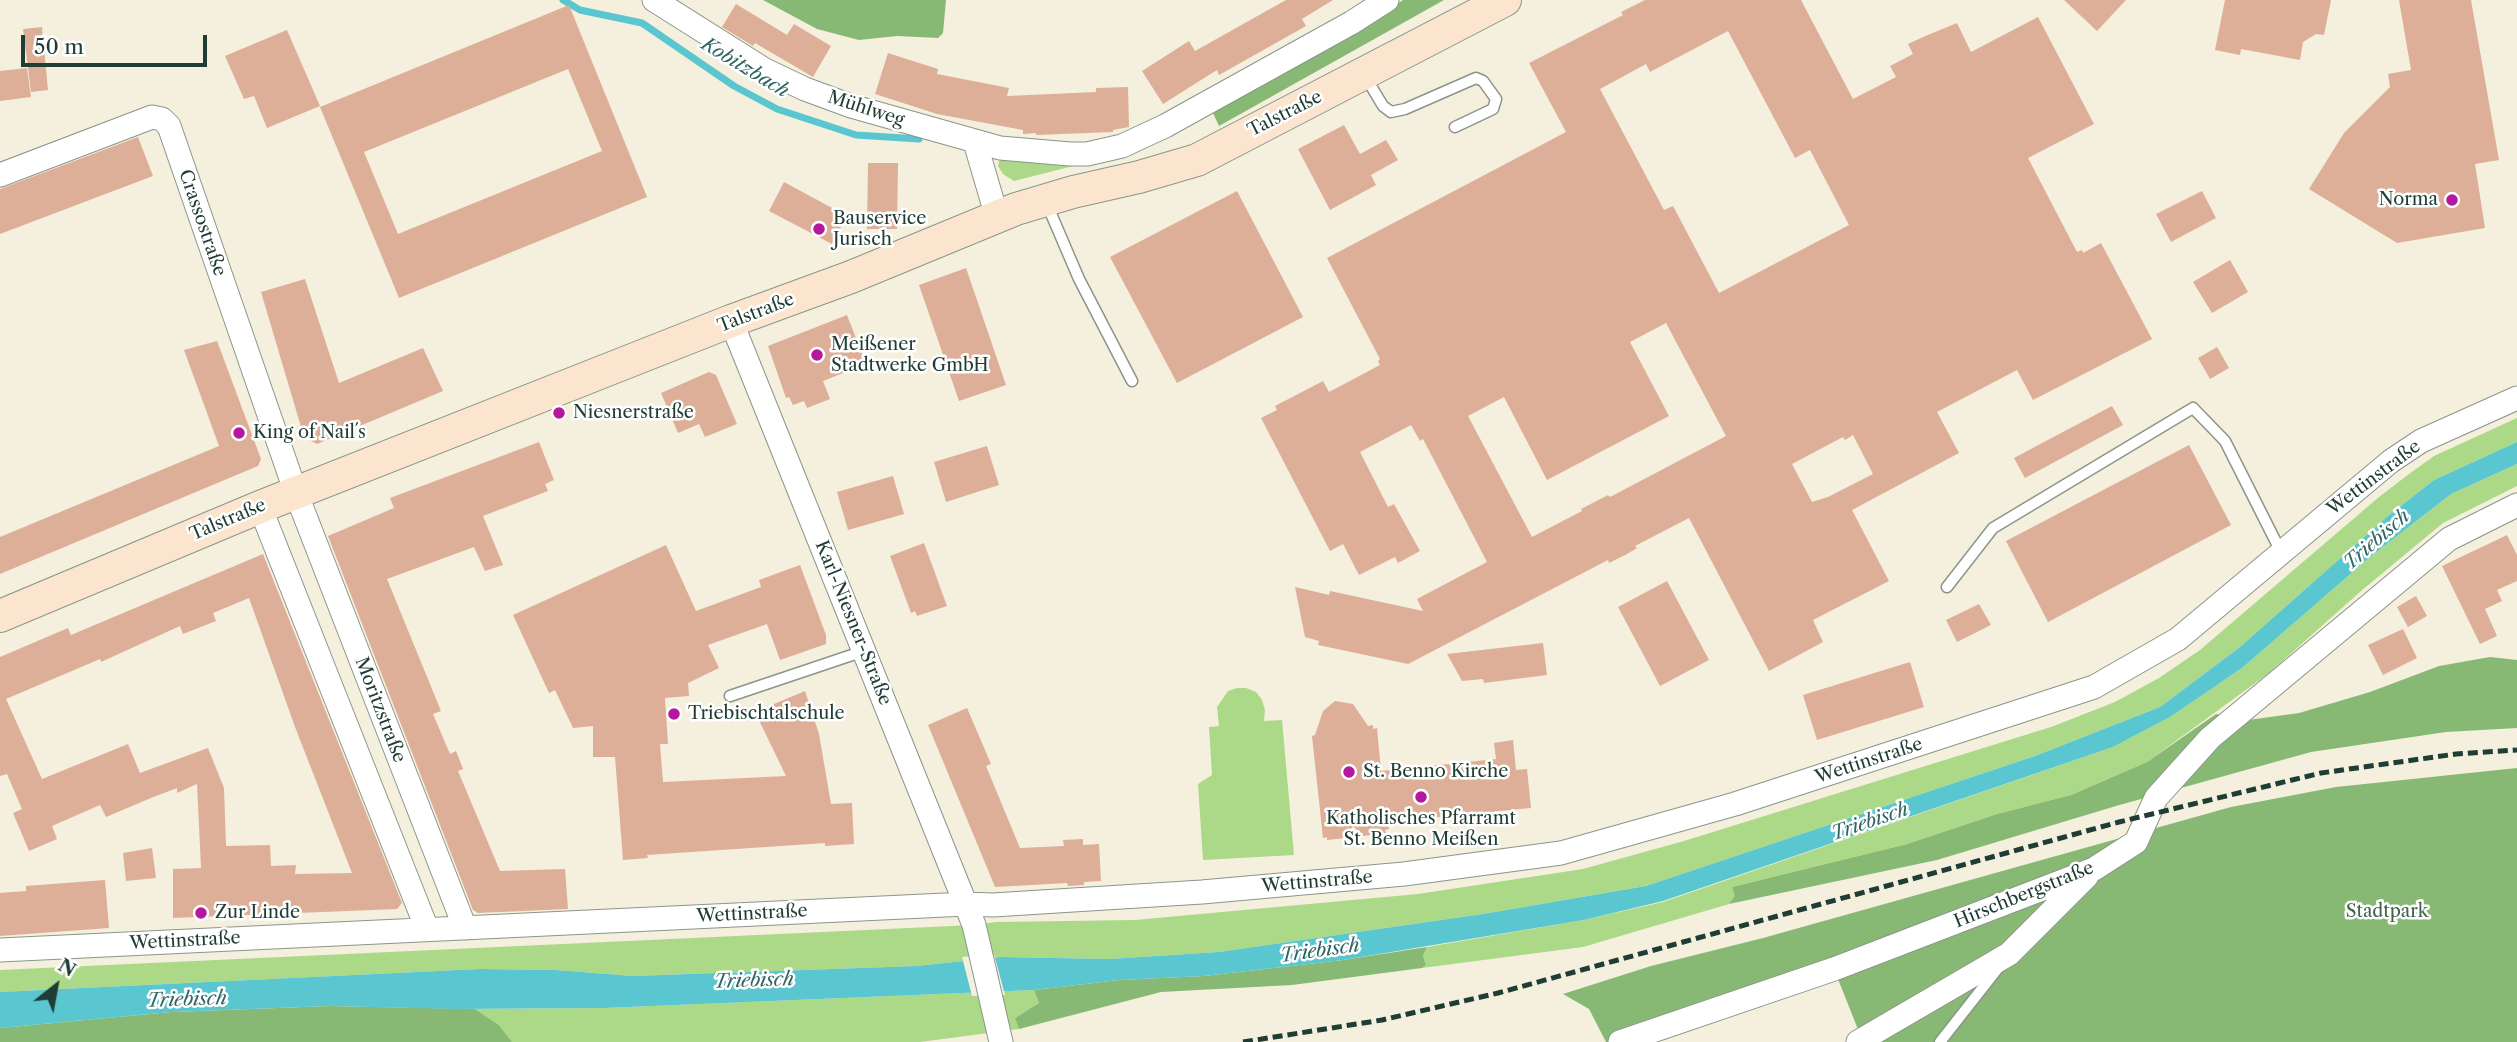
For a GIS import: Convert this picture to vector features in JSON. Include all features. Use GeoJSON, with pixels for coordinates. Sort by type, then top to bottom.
{"type":"FeatureCollection","features":[{"type":"Feature","properties":{"kind":"main road","name":"Talstraße"},"geometry":{"type":"LineString","coordinates":[[0,615],[260,507],[731,321],[851,277],[997,217],[1045,200],[1197,160],[1505,0]]}},
{"type":"Feature","properties":{"kind":"street","name":"Mühlweg"},"geometry":{"type":"LineString","coordinates":[[654,0],[765,70],[851,106],[975,142],[1013,150],[1087,154],[1122,146],[1165,127],[1387,0]]}},
{"type":"Feature","properties":{"kind":"street","name":"Crassostraße"},"geometry":{"type":"LineString","coordinates":[[0,175],[152,117],[162,119],[169,126],[296,493]]}},
{"type":"Feature","properties":{"kind":"street"},"geometry":{"type":"LineString","coordinates":[[975,142],[997,217]]}},
{"type":"Feature","properties":{"kind":"street","name":"Karl-Niesner-Straße"},"geometry":{"type":"LineString","coordinates":[[731,321],[970,915],[1001,1042]]}},
{"type":"Feature","properties":{"kind":"street","name":"Wettinstraße"},"geometry":{"type":"LineString","coordinates":[[0,950],[427,929],[970,915],[993,905],[1202,892],[1404,874],[1561,853],[1597,845],[1748,800],[2094,687],[2178,639],[2366,480],[2421,441],[2517,398]]}},
{"type":"Feature","properties":{"kind":"street","name":"Moritzstraße"},"geometry":{"type":"LineString","coordinates":[[296,493],[465,928]]}},
{"type":"Feature","properties":{"kind":"street","name":"Hirschbergstraße"},"geometry":{"type":"LineString","coordinates":[[1620,1042],[1834,968],[2094,869],[2136,842],[2156,798],[2210,738],[2449,539],[2517,505]]}},
{"type":"Feature","properties":{"kind":"street"},"geometry":{"type":"LineString","coordinates":[[260,507],[427,929]]}},
{"type":"Feature","properties":{"kind":"street"},"geometry":{"type":"LineString","coordinates":[[1858,1042],[2009,954],[2094,869]]}},
{"type":"Feature","properties":{"kind":"lane"},"geometry":{"type":"LineString","coordinates":[[1363,74],[1391,112],[1405,109],[1476,78],[1483,81],[1496,99],[1493,108],[1455,127]]}},
{"type":"Feature","properties":{"kind":"lane"},"geometry":{"type":"LineString","coordinates":[[1045,200],[1079,279],[1132,381]]}},
{"type":"Feature","properties":{"kind":"lane"},"geometry":{"type":"LineString","coordinates":[[1947,587],[1993,528],[2193,408],[2225,441],[2281,552]]}},
{"type":"Feature","properties":{"kind":"lane"},"geometry":{"type":"LineString","coordinates":[[730,696],[864,650]]}},
{"type":"Feature","properties":{"kind":"lane"},"geometry":{"type":"LineString","coordinates":[[1940,1042],[2009,954]]}},
{"type":"Feature","properties":{"kind":"green space"},"geometry":{"type":"Polygon","coordinates":[[[763,0],[946,0],[943,33],[938,38],[897,36],[859,40],[817,29],[763,0]]]}},
{"type":"Feature","properties":{"kind":"green space"},"geometry":{"type":"Polygon","coordinates":[[[1403,0],[1444,0],[1219,126],[1213,113],[1340,41],[1403,0]]]}},
{"type":"Feature","properties":{"kind":"green space"},"geometry":{"type":"Polygon","coordinates":[[[1000,158],[1073,166],[1014,181],[1003,174],[998,166],[1000,158]]]}},
{"type":"Feature","properties":{"kind":"green space"},"geometry":{"type":"Polygon","coordinates":[[[2517,418],[2517,442],[2434,480],[2388,516],[2240,647],[2160,707],[2035,756],[1646,886],[1483,914],[1219,952],[1109,959],[1000,957],[917,966],[633,976],[556,970],[479,969],[0,992],[0,970],[996,922],[1135,920],[1418,894],[1583,869],[1684,841],[2051,727],[2115,702],[2159,678],[2200,650],[2379,497],[2434,456],[2517,418]]]}},
{"type":"Feature","properties":{"kind":"green space"},"geometry":{"type":"Polygon","coordinates":[[[2517,464],[2517,486],[2443,523],[2269,673],[2147,762],[2071,795],[1997,814],[1907,844],[1732,887],[1736,896],[1729,904],[1583,947],[1422,968],[1426,965],[1423,956],[1427,947],[1584,920],[1663,902],[2113,747],[2170,717],[2242,668],[2370,557],[2451,494],[2517,464]]]}},
{"type":"Feature","properties":{"kind":"green space"},"geometry":{"type":"Polygon","coordinates":[[[2490,657],[2517,660],[2517,728],[2446,732],[2311,752],[2116,806],[1937,860],[1729,904],[1735,896],[1732,887],[1907,844],[1997,814],[2071,795],[2147,762],[2216,714],[2248,720],[2299,713],[2370,692],[2439,666],[2490,657]]]}},
{"type":"Feature","properties":{"kind":"green space"},"geometry":{"type":"Polygon","coordinates":[[[1237,688],[1256,692],[1265,710],[1264,721],[1282,720],[1294,855],[1203,860],[1198,784],[1212,775],[1209,727],[1219,726],[1217,707],[1228,691],[1237,688]]]}},
{"type":"Feature","properties":{"kind":"green space","name":"Stadtpark"},"geometry":{"type":"Polygon","coordinates":[[[2517,768],[2517,1042],[1863,1042],[1834,969],[1620,1042],[1606,1042],[1589,1009],[1563,994],[1651,966],[1763,938],[2231,807],[2336,787],[2517,768]]]}},
{"type":"Feature","properties":{"kind":"green space"},"geometry":{"type":"Polygon","coordinates":[[[1427,947],[1423,956],[1426,965],[1422,968],[1292,985],[1161,992],[1019,1029],[1015,1018],[1039,1003],[1034,990],[1119,980],[1204,976],[1427,947]]]}},
{"type":"Feature","properties":{"kind":"green space"},"geometry":{"type":"Polygon","coordinates":[[[1034,990],[1039,1003],[1015,1018],[1019,1029],[920,1042],[512,1042],[499,1025],[475,1009],[604,1008],[1034,990]]]}},
{"type":"Feature","properties":{"kind":"green space"},"geometry":{"type":"Polygon","coordinates":[[[330,1006],[475,1009],[499,1025],[512,1042],[0,1042],[0,1028],[171,1012],[330,1006]]]}},
{"type":"Feature","properties":{"kind":"water","name":"Triebisch"},"geometry":{"type":"Polygon","coordinates":[[[2517,442],[2517,464],[2451,494],[2370,557],[2242,668],[2170,717],[2113,747],[1663,901],[1584,920],[1343,960],[1204,976],[1119,980],[1034,990],[604,1008],[330,1006],[171,1012],[0,1028],[0,992],[479,969],[556,970],[633,976],[917,966],[1000,957],[1109,959],[1219,952],[1483,914],[1646,886],[2035,756],[2160,707],[2240,647],[2388,516],[2434,480],[2517,442]]]}},
{"type":"Feature","properties":{"kind":"pier"},"geometry":{"type":"Polygon","coordinates":[[[994,954],[1005,995],[972,996],[962,957],[994,954]]]}},
{"type":"Feature","properties":{"kind":"building"},"geometry":{"type":"Polygon","coordinates":[[[1286,0],[1333,0],[1302,19],[1306,26],[1219,75],[1217,70],[1163,104],[1142,71],[1189,41],[1195,51],[1286,0]]]}},
{"type":"Feature","properties":{"kind":"building"},"geometry":{"type":"Polygon","coordinates":[[[1645,0],[1801,0],[1853,99],[1896,77],[1890,66],[1913,54],[1908,44],[1923,37],[1957,23],[1971,52],[2038,17],[2094,124],[2028,158],[2077,252],[2082,250],[2083,253],[2101,243],[2152,339],[2033,400],[2017,370],[1937,412],[1959,453],[1852,510],[1889,581],[1813,620],[1823,642],[1769,671],[1689,518],[1635,546],[1637,548],[1627,554],[1609,563],[1608,560],[1408,664],[1318,645],[1319,641],[1305,637],[1295,587],[1329,595],[1330,591],[1423,611],[1417,599],[1487,562],[1423,439],[1420,441],[1411,425],[1360,452],[1388,507],[1394,504],[1420,551],[1398,563],[1395,557],[1359,575],[1343,544],[1330,551],[1261,418],[1277,410],[1275,406],[1323,381],[1329,392],[1380,365],[1380,359],[1327,258],[1566,132],[1529,63],[1623,15],[1621,12],[1645,0]],[[1728,31],[1650,72],[1646,64],[1600,89],[1664,210],[1673,206],[1719,293],[1849,225],[1810,150],[1795,158],[1728,31]],[[1666,323],[1630,342],[1669,416],[1547,480],[1504,397],[1468,416],[1532,537],[1582,511],[1581,509],[1608,495],[1610,497],[1726,436],[1666,323]],[[1853,435],[1845,440],[1843,437],[1792,464],[1812,502],[1828,497],[1873,474],[1853,435]]]}},
{"type":"Feature","properties":{"kind":"building"},"geometry":{"type":"Polygon","coordinates":[[[2064,0],[2126,0],[2097,31],[2064,0]]]}},
{"type":"Feature","properties":{"kind":"building"},"geometry":{"type":"Polygon","coordinates":[[[2225,0],[2331,0],[2324,35],[2316,34],[2303,42],[2300,60],[2241,49],[2240,55],[2215,50],[2225,0]]]}},
{"type":"Feature","properties":{"kind":"building"},"geometry":{"type":"Polygon","coordinates":[[[2399,0],[2471,0],[2499,160],[2475,164],[2485,228],[2397,243],[2309,189],[2344,133],[2390,87],[2388,74],[2411,70],[2399,0]]]}},
{"type":"Feature","properties":{"kind":"building"},"geometry":{"type":"Polygon","coordinates":[[[736,4],[787,35],[794,24],[831,46],[813,77],[722,27],[736,4]]]}},
{"type":"Feature","properties":{"kind":"building"},"geometry":{"type":"Polygon","coordinates":[[[569,5],[647,197],[399,298],[320,107],[569,5]],[[568,69],[364,152],[398,234],[602,151],[568,69]]]}},
{"type":"Feature","properties":{"kind":"building"},"geometry":{"type":"Polygon","coordinates":[[[42,27],[48,90],[31,92],[23,29],[42,27]]]}},
{"type":"Feature","properties":{"kind":"building"},"geometry":{"type":"Polygon","coordinates":[[[287,30],[320,106],[267,128],[254,96],[244,99],[225,56],[287,30]]]}},
{"type":"Feature","properties":{"kind":"building"},"geometry":{"type":"Polygon","coordinates":[[[888,53],[938,69],[937,74],[1009,88],[1007,96],[1096,92],[1096,88],[1128,87],[1129,127],[1113,132],[1036,135],[1023,134],[1023,130],[937,114],[875,94],[888,53]]]}},
{"type":"Feature","properties":{"kind":"building"},"geometry":{"type":"Polygon","coordinates":[[[27,68],[31,97],[0,101],[0,71],[27,68]]]}},
{"type":"Feature","properties":{"kind":"building"},"geometry":{"type":"Polygon","coordinates":[[[1344,125],[1360,154],[1386,140],[1398,160],[1371,175],[1376,185],[1330,210],[1298,149],[1344,125]]]}},
{"type":"Feature","properties":{"kind":"building"},"geometry":{"type":"Polygon","coordinates":[[[138,137],[153,176],[0,234],[0,189],[138,137]]]}},
{"type":"Feature","properties":{"kind":"building"},"geometry":{"type":"Polygon","coordinates":[[[868,163],[898,163],[897,229],[867,229],[868,163]]]}},
{"type":"Feature","properties":{"kind":"building"},"geometry":{"type":"Polygon","coordinates":[[[784,182],[847,216],[832,244],[769,211],[784,182]]]}},
{"type":"Feature","properties":{"kind":"building"},"geometry":{"type":"Polygon","coordinates":[[[1237,191],[1303,317],[1177,383],[1110,257],[1237,191]]]}},
{"type":"Feature","properties":{"kind":"building"},"geometry":{"type":"Polygon","coordinates":[[[2202,191],[2216,218],[2171,242],[2156,214],[2202,191]]]}},
{"type":"Feature","properties":{"kind":"building"},"geometry":{"type":"Polygon","coordinates":[[[2230,260],[2248,292],[2212,313],[2193,282],[2230,260]]]}},
{"type":"Feature","properties":{"kind":"building"},"geometry":{"type":"Polygon","coordinates":[[[966,268],[1006,385],[959,401],[919,285],[966,268]]]}},
{"type":"Feature","properties":{"kind":"building"},"geometry":{"type":"Polygon","coordinates":[[[305,279],[339,383],[423,348],[443,391],[317,444],[304,437],[261,292],[305,279]]]}},
{"type":"Feature","properties":{"kind":"building","name":"Meißener Stadtwerke GmbH"},"geometry":{"type":"Polygon","coordinates":[[[847,315],[866,364],[823,381],[830,399],[807,408],[804,401],[793,405],[789,397],[786,398],[768,346],[847,315]]]}},
{"type":"Feature","properties":{"kind":"building"},"geometry":{"type":"Polygon","coordinates":[[[217,341],[261,459],[258,466],[0,574],[0,537],[219,446],[184,350],[217,341]]]}},
{"type":"Feature","properties":{"kind":"building"},"geometry":{"type":"Polygon","coordinates":[[[2217,347],[2229,368],[2210,379],[2198,358],[2217,347]]]}},
{"type":"Feature","properties":{"kind":"building"},"geometry":{"type":"Polygon","coordinates":[[[709,372],[716,375],[737,424],[705,437],[699,424],[678,433],[661,393],[709,372]]]}},
{"type":"Feature","properties":{"kind":"building"},"geometry":{"type":"Polygon","coordinates":[[[2112,406],[2123,425],[2025,478],[2014,458],[2112,406]]]}},
{"type":"Feature","properties":{"kind":"building"},"geometry":{"type":"Polygon","coordinates":[[[539,442],[554,480],[545,484],[548,491],[483,516],[503,565],[485,571],[474,547],[387,579],[441,711],[433,714],[450,754],[456,751],[463,769],[458,771],[500,871],[565,869],[568,909],[478,913],[473,910],[328,536],[394,508],[390,498],[539,442]]]}},
{"type":"Feature","properties":{"kind":"building"},"geometry":{"type":"Polygon","coordinates":[[[2189,445],[2231,525],[2048,622],[2006,541],[2189,445]]]}},
{"type":"Feature","properties":{"kind":"building"},"geometry":{"type":"Polygon","coordinates":[[[987,446],[999,485],[946,502],[934,462],[987,446]]]}},
{"type":"Feature","properties":{"kind":"building"},"geometry":{"type":"Polygon","coordinates":[[[893,476],[904,514],[848,530],[837,492],[893,476]]]}},
{"type":"Feature","properties":{"kind":"building"},"geometry":{"type":"Polygon","coordinates":[[[2507,535],[2517,555],[2517,581],[2497,590],[2502,601],[2485,609],[2497,636],[2480,644],[2442,566],[2507,535]]]}},
{"type":"Feature","properties":{"kind":"building"},"geometry":{"type":"Polygon","coordinates":[[[924,543],[947,606],[917,616],[915,611],[911,613],[890,556],[924,543]]]}},
{"type":"Feature","properties":{"kind":"building"},"geometry":{"type":"Polygon","coordinates":[[[666,545],[696,611],[761,587],[759,580],[800,565],[826,635],[826,644],[780,660],[767,624],[708,645],[719,668],[688,683],[689,696],[665,698],[668,744],[660,744],[663,782],[786,776],[755,712],[805,691],[819,734],[831,804],[852,803],[854,844],[825,846],[825,843],[647,855],[648,858],[623,860],[615,757],[593,757],[593,726],[573,728],[555,690],[549,693],[513,615],[666,545]]]}},
{"type":"Feature","properties":{"kind":"building"},"geometry":{"type":"Polygon","coordinates":[[[263,554],[402,903],[397,909],[173,918],[173,869],[201,868],[197,784],[177,793],[177,788],[106,817],[100,805],[52,826],[57,839],[29,851],[13,813],[22,809],[7,774],[0,776],[0,657],[68,628],[71,635],[263,554]],[[249,598],[213,613],[216,621],[183,634],[180,626],[101,662],[100,659],[6,699],[42,779],[128,744],[140,773],[208,748],[224,788],[226,846],[270,845],[271,866],[296,865],[295,874],[352,873],[295,727],[249,598]]]}},
{"type":"Feature","properties":{"kind":"building"},"geometry":{"type":"Polygon","coordinates":[[[1667,581],[1709,660],[1660,686],[1618,607],[1667,581]]]}},
{"type":"Feature","properties":{"kind":"building"},"geometry":{"type":"Polygon","coordinates":[[[2416,596],[2427,616],[2408,627],[2397,607],[2416,596]]]}},
{"type":"Feature","properties":{"kind":"building"},"geometry":{"type":"Polygon","coordinates":[[[1979,604],[1991,625],[1957,642],[1946,620],[1979,604]]]}},
{"type":"Feature","properties":{"kind":"building"},"geometry":{"type":"Polygon","coordinates":[[[2403,629],[2417,658],[2383,675],[2368,645],[2403,629]]]}},
{"type":"Feature","properties":{"kind":"building"},"geometry":{"type":"Polygon","coordinates":[[[1543,643],[1547,675],[1484,683],[1483,679],[1462,681],[1447,654],[1543,643]]]}},
{"type":"Feature","properties":{"kind":"building"},"geometry":{"type":"Polygon","coordinates":[[[1910,662],[1924,707],[1817,740],[1803,695],[1910,662]]]}},
{"type":"Feature","properties":{"kind":"building"},"geometry":{"type":"Polygon","coordinates":[[[1335,701],[1353,704],[1368,726],[1377,728],[1381,771],[1496,759],[1494,743],[1513,740],[1516,770],[1527,769],[1531,808],[1388,822],[1389,829],[1385,830],[1386,833],[1363,836],[1353,826],[1346,838],[1323,838],[1312,736],[1315,735],[1323,711],[1335,701]]]}},
{"type":"Feature","properties":{"kind":"building"},"geometry":{"type":"Polygon","coordinates":[[[967,708],[991,764],[986,766],[1020,848],[1064,846],[1063,840],[1083,839],[1083,845],[1099,844],[1101,881],[1068,886],[1067,883],[995,887],[928,725],[967,708]]]}},
{"type":"Feature","properties":{"kind":"building"},"geometry":{"type":"Polygon","coordinates":[[[152,848],[156,878],[126,881],[123,853],[152,848]]]}},
{"type":"Feature","properties":{"kind":"building"},"geometry":{"type":"Polygon","coordinates":[[[105,880],[109,928],[0,936],[0,893],[26,891],[26,886],[105,880]]]}},
{"type":"Feature","properties":{"kind":"waterway","name":"Kobitzbach"},"geometry":{"type":"LineString","coordinates":[[563,0],[580,10],[642,23],[734,86],[777,109],[856,135],[919,139]]}},
{"type":"Feature","properties":{"kind":"railway"},"geometry":{"type":"LineString","coordinates":[[1243,1042],[1382,1020],[1498,993],[2119,822],[2321,773],[2456,754],[2517,750]]}},
{"type":"Feature","properties":{"kind":"place","name":"Norma"},"geometry":{"type":"Point","coordinates":[2452,200]}},
{"type":"Feature","properties":{"kind":"place","name":"Bauservice Jurisch"},"geometry":{"type":"Point","coordinates":[819,229]}},
{"type":"Feature","properties":{"kind":"place","name":"Meißener Stadtwerke GmbH"},"geometry":{"type":"Point","coordinates":[817,355]}},
{"type":"Feature","properties":{"kind":"place","name":"Niesnerstraße"},"geometry":{"type":"Point","coordinates":[559,413]}},
{"type":"Feature","properties":{"kind":"place","name":"King of Nail´s"},"geometry":{"type":"Point","coordinates":[239,433]}},
{"type":"Feature","properties":{"kind":"place","name":"Triebischtalschule"},"geometry":{"type":"Point","coordinates":[674,714]}},
{"type":"Feature","properties":{"kind":"place","name":"St. Benno Kirche"},"geometry":{"type":"Point","coordinates":[1349,772]}},
{"type":"Feature","properties":{"kind":"place","name":"Katholisches Pfarramt St. Benno Meißen"},"geometry":{"type":"Point","coordinates":[1421,797]}},
{"type":"Feature","properties":{"kind":"place","name":"Zur Linde"},"geometry":{"type":"Point","coordinates":[201,913]}}]}
